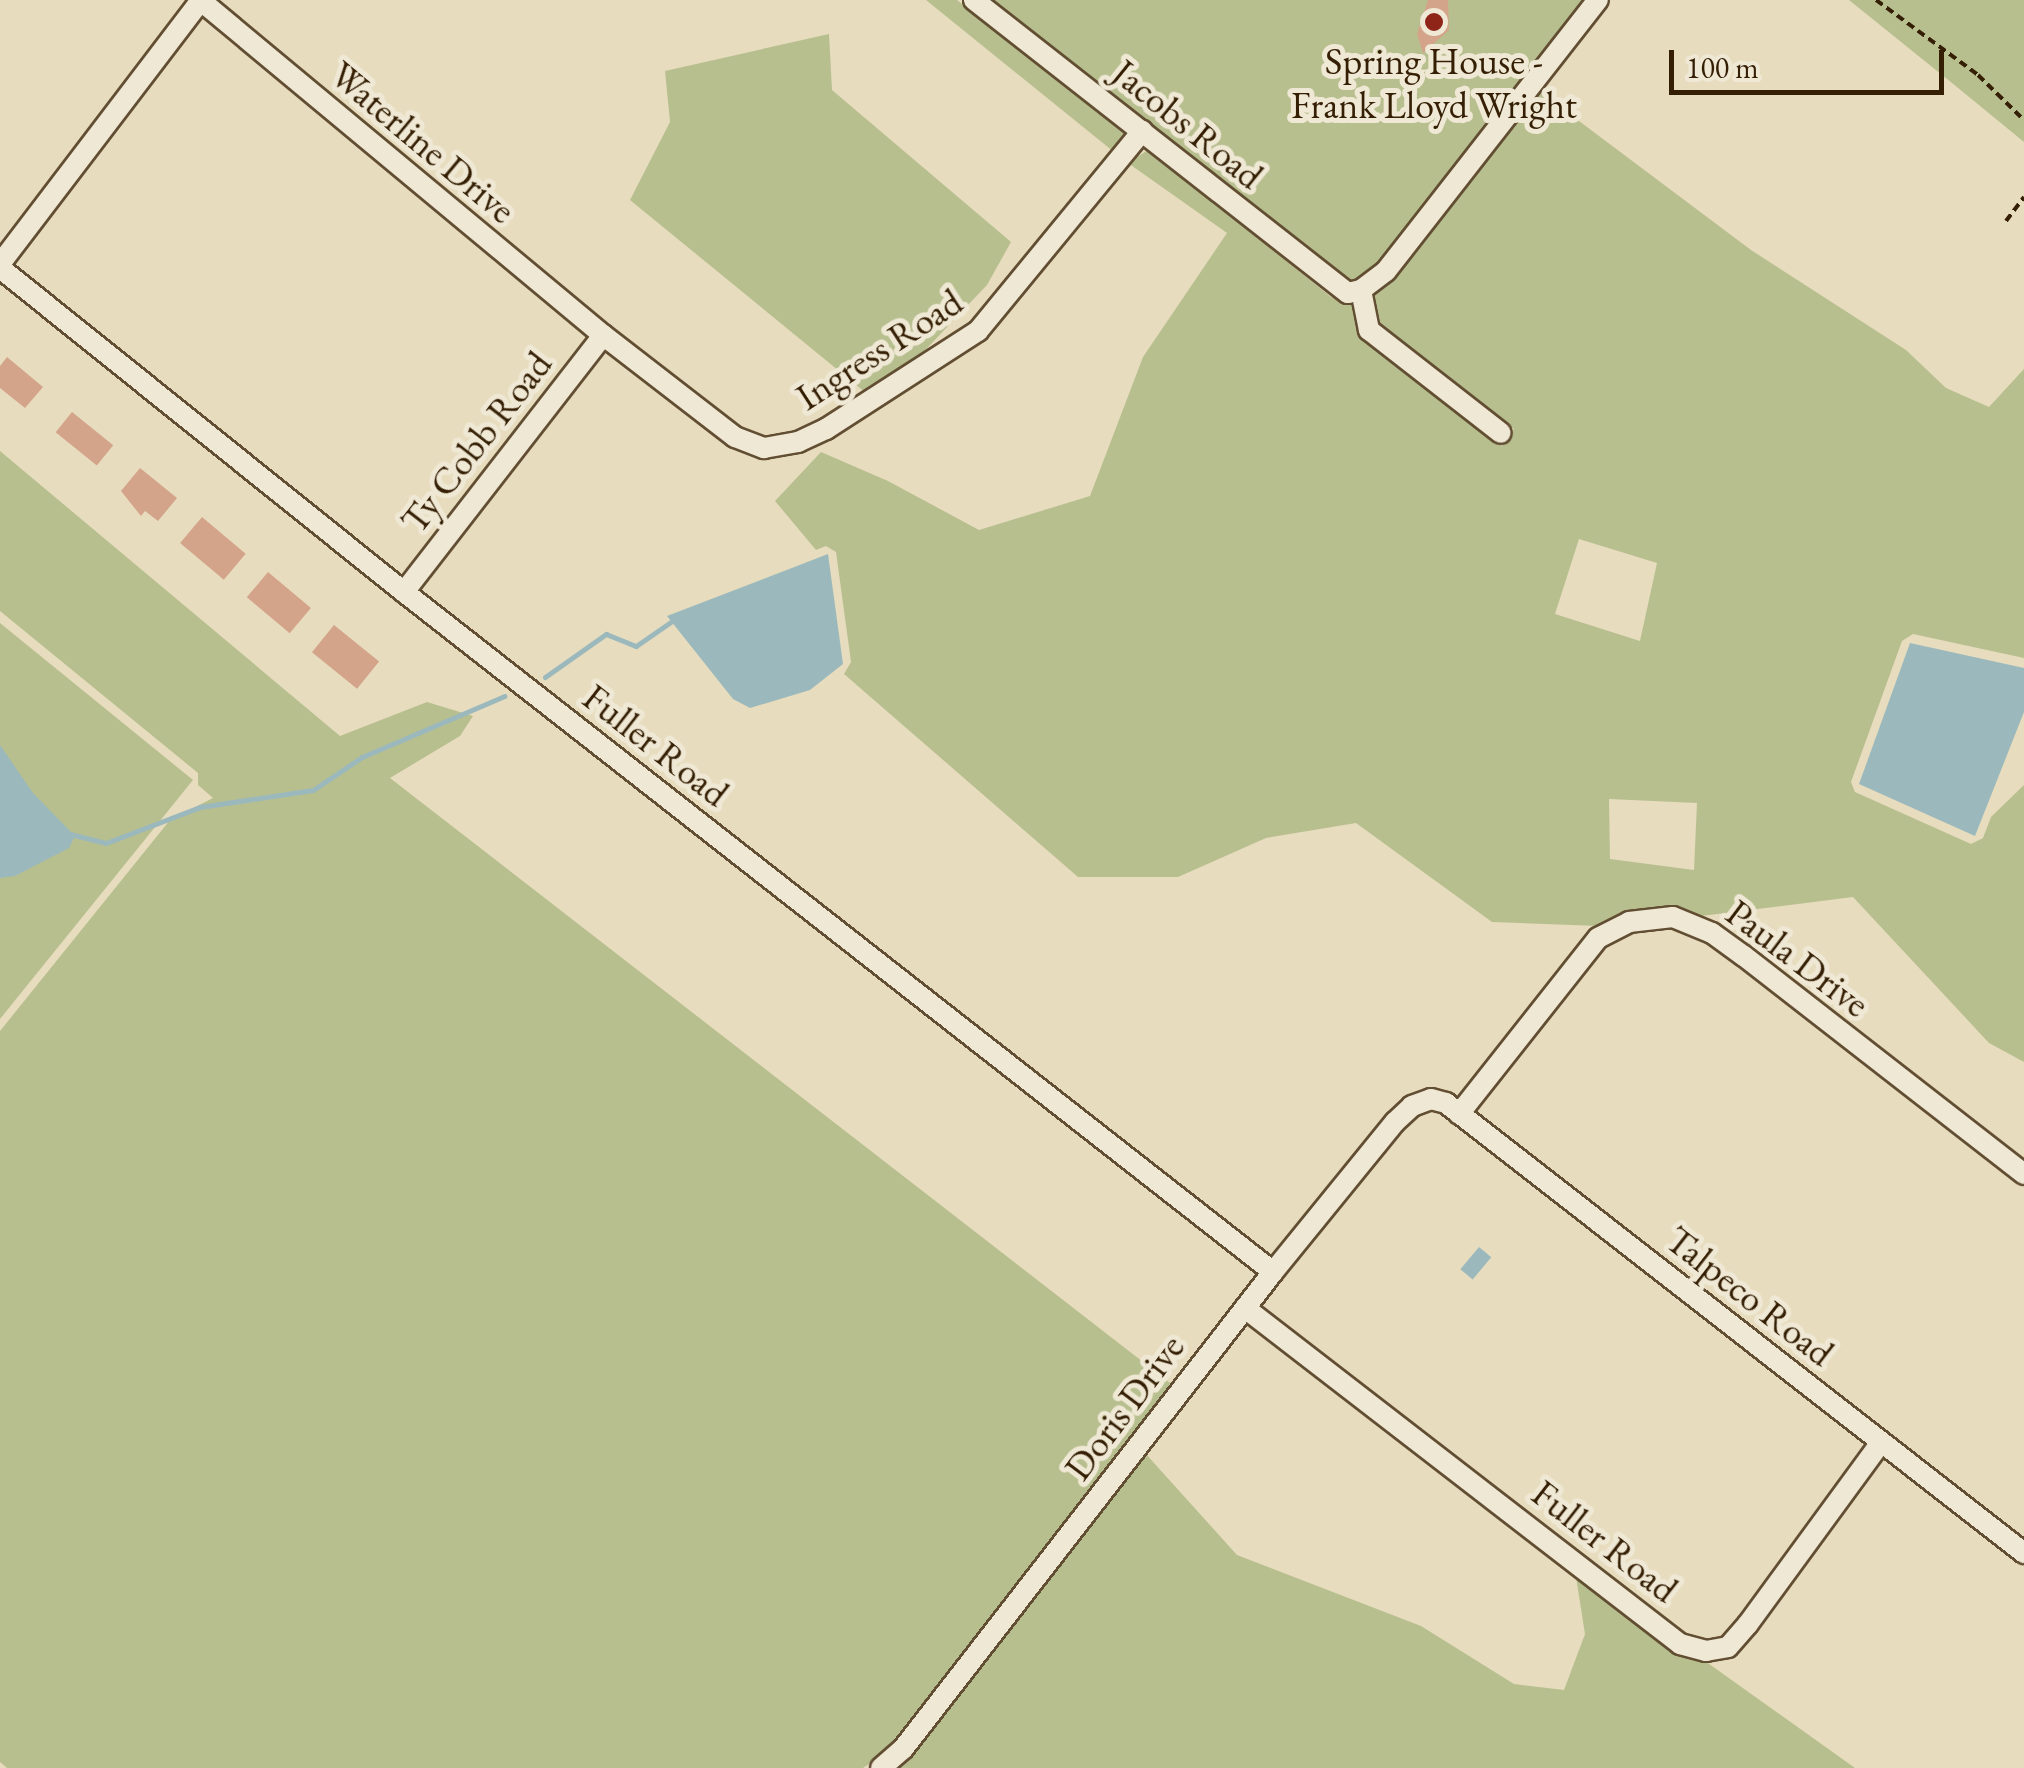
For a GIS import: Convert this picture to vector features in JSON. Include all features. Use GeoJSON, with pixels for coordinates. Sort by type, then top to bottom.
{"type":"FeatureCollection","features":[{"type":"Feature","properties":{"kind":"street"},"geometry":{"type":"LineString","coordinates":[[0,266],[201,0]]}},
{"type":"Feature","properties":{"kind":"street","name":"Waterline Drive"},"geometry":{"type":"LineString","coordinates":[[201,0],[603,335]]}},
{"type":"Feature","properties":{"kind":"street","name":"Jacobs Road"},"geometry":{"type":"LineString","coordinates":[[974,0],[1338,289],[1361,290]]}},
{"type":"Feature","properties":{"kind":"street"},"geometry":{"type":"LineString","coordinates":[[1501,433],[1369,330],[1361,290],[1386,271],[1598,0]]}},
{"type":"Feature","properties":{"kind":"street","name":"Ingress Road"},"geometry":{"type":"LineString","coordinates":[[603,335],[749,445],[764,448],[798,442],[826,429],[978,331],[1142,131]]}},
{"type":"Feature","properties":{"kind":"street","name":"Fuller Road"},"geometry":{"type":"LineString","coordinates":[[0,266],[404,592],[1272,1272]]}},
{"type":"Feature","properties":{"kind":"street","name":"Ty Cobb Road"},"geometry":{"type":"LineString","coordinates":[[404,592],[603,335]]}},
{"type":"Feature","properties":{"kind":"street","name":"Paula Drive"},"geometry":{"type":"LineString","coordinates":[[1459,1114],[1598,938],[1629,922],[1672,918],[1712,933],[1744,956],[2024,1174]]}},
{"type":"Feature","properties":{"kind":"street","name":"Doris Drive"},"geometry":{"type":"LineString","coordinates":[[880,1768],[903,1749],[1272,1272],[1395,1122],[1412,1106],[1431,1099]]}},
{"type":"Feature","properties":{"kind":"street","name":"Talpeco Road"},"geometry":{"type":"LineString","coordinates":[[1431,1099],[1459,1114],[2024,1553]]}},
{"type":"Feature","properties":{"kind":"street","name":"Fuller Road"},"geometry":{"type":"LineString","coordinates":[[1244,1308],[1680,1644],[1706,1651],[1728,1647],[1748,1624],[1881,1442]]}},
{"type":"Feature","properties":{"kind":"path"},"geometry":{"type":"LineString","coordinates":[[1876,0],[1978,75],[2024,120]]}},
{"type":"Feature","properties":{"kind":"path"},"geometry":{"type":"LineString","coordinates":[[2006,220],[2024,197]]}},
{"type":"Feature","properties":{"kind":"green space"},"geometry":{"type":"Polygon","coordinates":[[[926,0],[957,0],[1128,133],[1114,152],[926,0]]]}},
{"type":"Feature","properties":{"kind":"green space"},"geometry":{"type":"Polygon","coordinates":[[[991,0],[1586,0],[1379,265],[1350,282],[991,0]]]}},
{"type":"Feature","properties":{"kind":"green space"},"geometry":{"type":"Polygon","coordinates":[[[1849,0],[2024,0],[2024,142],[1952,83],[1849,0]]]}},
{"type":"Feature","properties":{"kind":"green space"},"geometry":{"type":"Polygon","coordinates":[[[829,34],[832,90],[1011,242],[987,285],[911,365],[866,393],[630,200],[670,122],[665,71],[829,34]]]}},
{"type":"Feature","properties":{"kind":"green space"},"geometry":{"type":"Polygon","coordinates":[[[1539,91],[1751,250],[1906,350],[1946,388],[1989,407],[2024,369],[2024,658],[1913,634],[1902,641],[1851,782],[1855,792],[1971,844],[1983,838],[1991,817],[2024,785],[2024,1062],[1989,1043],[1853,897],[1701,916],[1675,908],[1641,908],[1599,926],[1492,922],[1356,823],[1266,838],[1178,877],[1078,877],[844,674],[851,662],[836,552],[826,546],[816,550],[775,501],[821,452],[888,481],[979,530],[1090,496],[1143,357],[1227,233],[1128,163],[1148,150],[1331,297],[1353,302],[1362,338],[1502,446],[1514,429],[1378,323],[1372,295],[1393,277],[1539,91]],[[1579,539],[1555,614],[1640,641],[1657,563],[1579,539]],[[1609,799],[1610,859],[1694,870],[1697,803],[1609,799]]]}},
{"type":"Feature","properties":{"kind":"green space"},"geometry":{"type":"Polygon","coordinates":[[[0,451],[340,736],[427,702],[473,716],[460,736],[390,778],[1174,1386],[881,1756],[863,1768],[7,1768],[0,1762],[0,1031],[170,820],[213,798],[198,785],[198,773],[0,611],[0,451]]]}},
{"type":"Feature","properties":{"kind":"green space"},"geometry":{"type":"Polygon","coordinates":[[[0,623],[193,780],[0,1019],[0,623]]]}},
{"type":"Feature","properties":{"kind":"green space"},"geometry":{"type":"Polygon","coordinates":[[[1145,1453],[1237,1555],[1421,1626],[1514,1684],[1564,1690],[1585,1634],[1576,1577],[1673,1652],[1705,1661],[1855,1768],[896,1768],[1145,1453]]]}},
{"type":"Feature","properties":{"kind":"water"},"geometry":{"type":"Polygon","coordinates":[[[828,554],[843,664],[810,690],[750,708],[733,699],[667,616],[828,554]]]}},
{"type":"Feature","properties":{"kind":"water"},"geometry":{"type":"Polygon","coordinates":[[[1910,643],[2024,668],[2024,712],[1975,836],[1859,784],[1910,643]]]}},
{"type":"Feature","properties":{"kind":"water"},"geometry":{"type":"Polygon","coordinates":[[[0,745],[33,793],[75,836],[69,848],[15,876],[0,878],[0,745]]]}},
{"type":"Feature","properties":{"kind":"water"},"geometry":{"type":"Polygon","coordinates":[[[1479,1247],[1491,1257],[1473,1279],[1460,1269],[1479,1247]]]}},
{"type":"Feature","properties":{"kind":"building","name":"Spring House - Frank Lloyd Wright"},"geometry":{"type":"Polygon","coordinates":[[[1428,0],[1448,0],[1449,30],[1423,53],[1417,34],[1428,0]]]}},
{"type":"Feature","properties":{"kind":"building"},"geometry":{"type":"Polygon","coordinates":[[[7,357],[43,387],[25,408],[0,388],[0,366],[7,357]]]}},
{"type":"Feature","properties":{"kind":"building"},"geometry":{"type":"Polygon","coordinates":[[[72,412],[113,445],[97,466],[56,432],[72,412]]]}},
{"type":"Feature","properties":{"kind":"building"},"geometry":{"type":"Polygon","coordinates":[[[140,468],[177,498],[158,521],[145,511],[141,516],[121,491],[140,468]]]}},
{"type":"Feature","properties":{"kind":"building"},"geometry":{"type":"Polygon","coordinates":[[[202,517],[246,554],[224,580],[180,543],[202,517]]]}},
{"type":"Feature","properties":{"kind":"building"},"geometry":{"type":"Polygon","coordinates":[[[268,572],[311,608],[290,633],[247,597],[268,572]]]}},
{"type":"Feature","properties":{"kind":"building"},"geometry":{"type":"Polygon","coordinates":[[[334,625],[379,662],[357,689],[312,652],[334,625]]]}},
{"type":"Feature","properties":{"kind":"waterway"},"geometry":{"type":"LineString","coordinates":[[545,677],[606,634],[636,646],[675,619]]}},
{"type":"Feature","properties":{"kind":"waterway"},"geometry":{"type":"LineString","coordinates":[[70,834],[106,843],[200,807],[313,790],[362,757],[504,696]]}},
{"type":"Feature","properties":{"kind":"place","name":"Spring House - Frank Lloyd Wright"},"geometry":{"type":"Point","coordinates":[1434,22]}}]}
